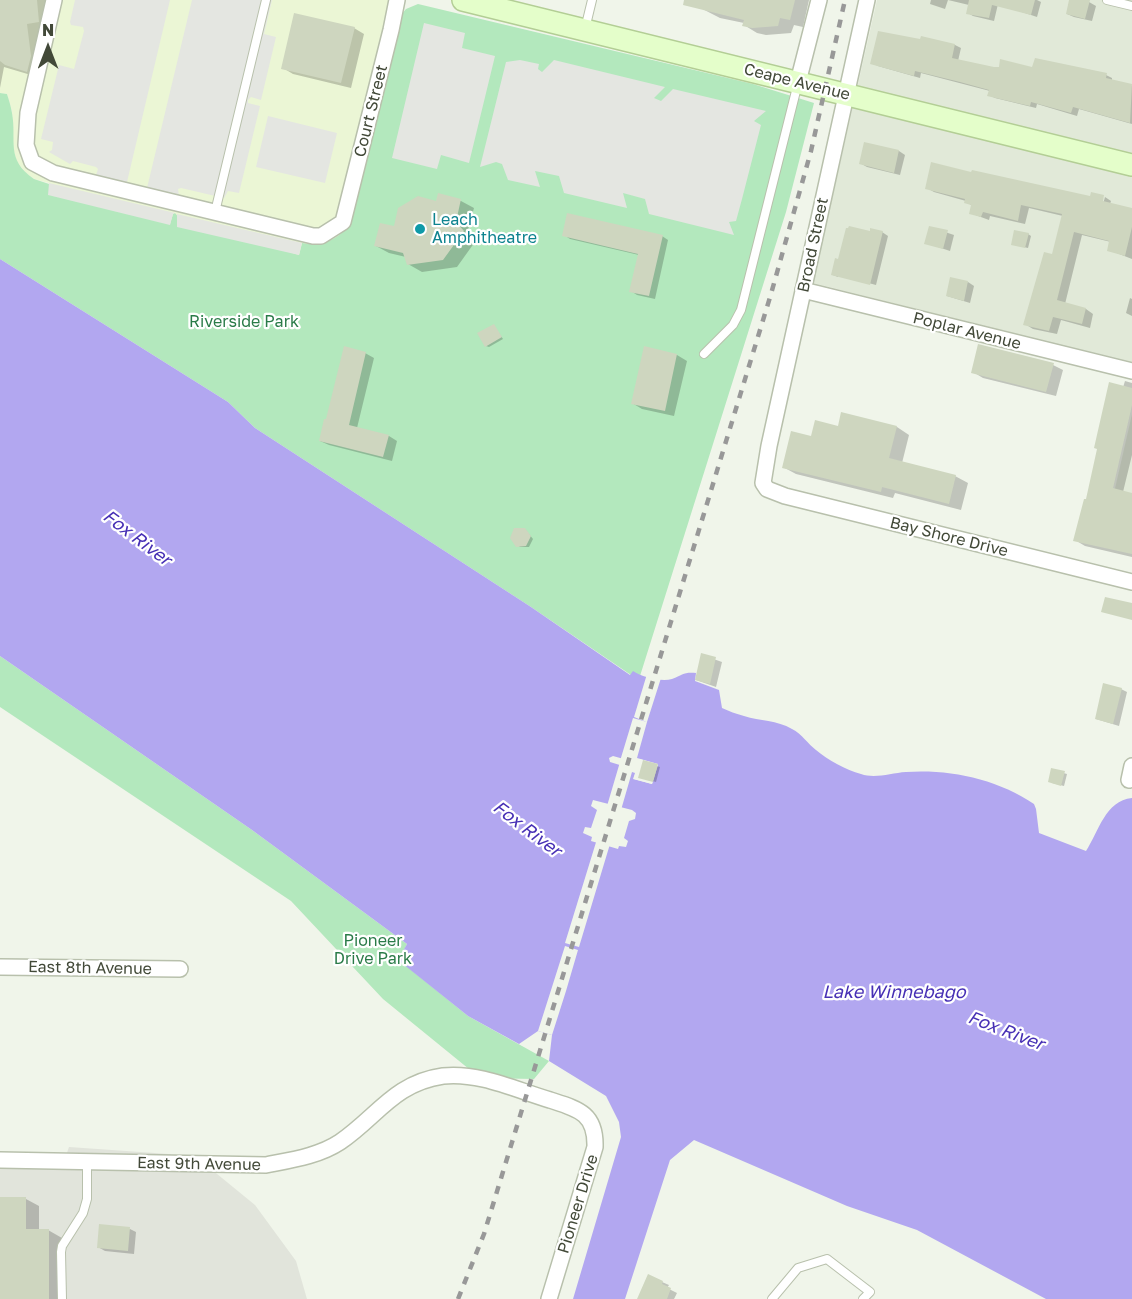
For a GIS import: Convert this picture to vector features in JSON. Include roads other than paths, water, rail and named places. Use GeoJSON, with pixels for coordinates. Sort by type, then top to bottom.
{"type":"FeatureCollection","features":[{"type":"Feature","properties":{"kind":"street"},"geometry":{"type":"LineString","coordinates":[[54,0],[28,113],[26,145],[32,162],[53,173],[215,212]]}},
{"type":"Feature","properties":{"kind":"street","name":"Court Street"},"geometry":{"type":"LineString","coordinates":[[215,212],[313,236],[321,236],[343,222],[397,0]]}},
{"type":"Feature","properties":{"kind":"street","name":"Ceape Avenue"},"geometry":{"type":"LineString","coordinates":[[463,0],[1132,165]]}},
{"type":"Feature","properties":{"kind":"street"},"geometry":{"type":"LineString","coordinates":[[798,82],[819,0]]}},
{"type":"Feature","properties":{"kind":"street","name":"Broad Street"},"geometry":{"type":"LineString","coordinates":[[767,489],[764,483],[765,466],[867,0]]}},
{"type":"Feature","properties":{"kind":"street","name":"Poplar Avenue"},"geometry":{"type":"LineString","coordinates":[[803,290],[1132,371]]}},
{"type":"Feature","properties":{"kind":"street","name":"Bay Shore Drive"},"geometry":{"type":"LineString","coordinates":[[767,489],[785,496],[1132,582]]}},
{"type":"Feature","properties":{"kind":"street","name":"East 8th Avenue"},"geometry":{"type":"LineString","coordinates":[[0,967],[180,969]]}},
{"type":"Feature","properties":{"kind":"street","name":"East 9th Avenue"},"geometry":{"type":"LineString","coordinates":[[0,1160],[266,1165],[308,1156],[339,1142],[390,1098],[418,1083],[444,1076],[480,1078]]}},
{"type":"Feature","properties":{"kind":"street","name":"Pioneer Drive"},"geometry":{"type":"LineString","coordinates":[[480,1078],[577,1108],[592,1123],[595,1147],[549,1299]]}},
{"type":"Feature","properties":{"kind":"lane"},"geometry":{"type":"LineString","coordinates":[[215,212],[266,0]]}},
{"type":"Feature","properties":{"kind":"lane"},"geometry":{"type":"LineString","coordinates":[[585,30],[592,0]]}},
{"type":"Feature","properties":{"kind":"lane"},"geometry":{"type":"LineString","coordinates":[[1107,0],[1132,6]]}},
{"type":"Feature","properties":{"kind":"lane"},"geometry":{"type":"LineString","coordinates":[[704,354],[733,325],[741,310],[798,82]]}},
{"type":"Feature","properties":{"kind":"lane"},"geometry":{"type":"LineString","coordinates":[[62,1299],[62,1246],[83,1213],[87,1199],[87,1162]]}},
{"type":"Feature","properties":{"kind":"lane"},"geometry":{"type":"LineString","coordinates":[[772,1299],[798,1268],[827,1259],[870,1292],[863,1299]]}},
{"type":"Feature","properties":{"kind":"water"},"geometry":{"type":"Polygon","coordinates":[[[0,259],[228,402],[255,428],[531,607],[630,675],[633,671],[652,678],[668,680],[686,673],[696,673],[695,681],[719,690],[722,708],[750,718],[786,726],[826,757],[861,774],[877,776],[906,772],[939,772],[973,777],[1005,788],[1034,804],[1039,833],[1086,851],[1109,811],[1123,800],[1132,798],[1132,1299],[1046,1299],[917,1230],[847,1206],[694,1140],[670,1160],[625,1299],[573,1299],[621,1137],[619,1122],[606,1096],[549,1061],[552,1035],[538,1031],[519,1044],[468,1016],[398,960],[407,944],[252,830],[0,656],[0,259]],[[613,756],[609,758],[610,762],[636,770],[634,779],[652,784],[658,765],[640,759],[638,763],[613,756]],[[593,800],[591,806],[597,810],[591,828],[585,827],[583,833],[592,837],[591,841],[618,849],[619,846],[626,847],[628,841],[624,838],[629,821],[635,819],[636,813],[593,800]]]}},
{"type":"Feature","properties":{"kind":"railway"},"geometry":{"type":"LineString","coordinates":[[458,1299],[484,1234],[771,294],[811,151],[845,0]]}},
{"type":"Feature","properties":{"kind":"place","name":"Leach Amphitheatre"},"geometry":{"type":"Point","coordinates":[420,229]}},
{"type":"Feature","properties":{"kind":"park label","name":"Riverside Park"},"geometry":{"type":"Point","coordinates":[244,322]}},
{"type":"Feature","properties":{"kind":"park label","name":"Pioneer Drive Park"},"geometry":{"type":"Point","coordinates":[373,950]}},
{"type":"Feature","properties":{"kind":"water label","name":"Fox River"},"geometry":{"type":"Point","coordinates":[137,538]}},
{"type":"Feature","properties":{"kind":"water label","name":"Fox River"},"geometry":{"type":"Point","coordinates":[527,829]}},
{"type":"Feature","properties":{"kind":"water label","name":"Lake Winnebago"},"geometry":{"type":"Point","coordinates":[894,992]}},
{"type":"Feature","properties":{"kind":"water label","name":"Fox River"},"geometry":{"type":"Point","coordinates":[1006,1031]}}]}
